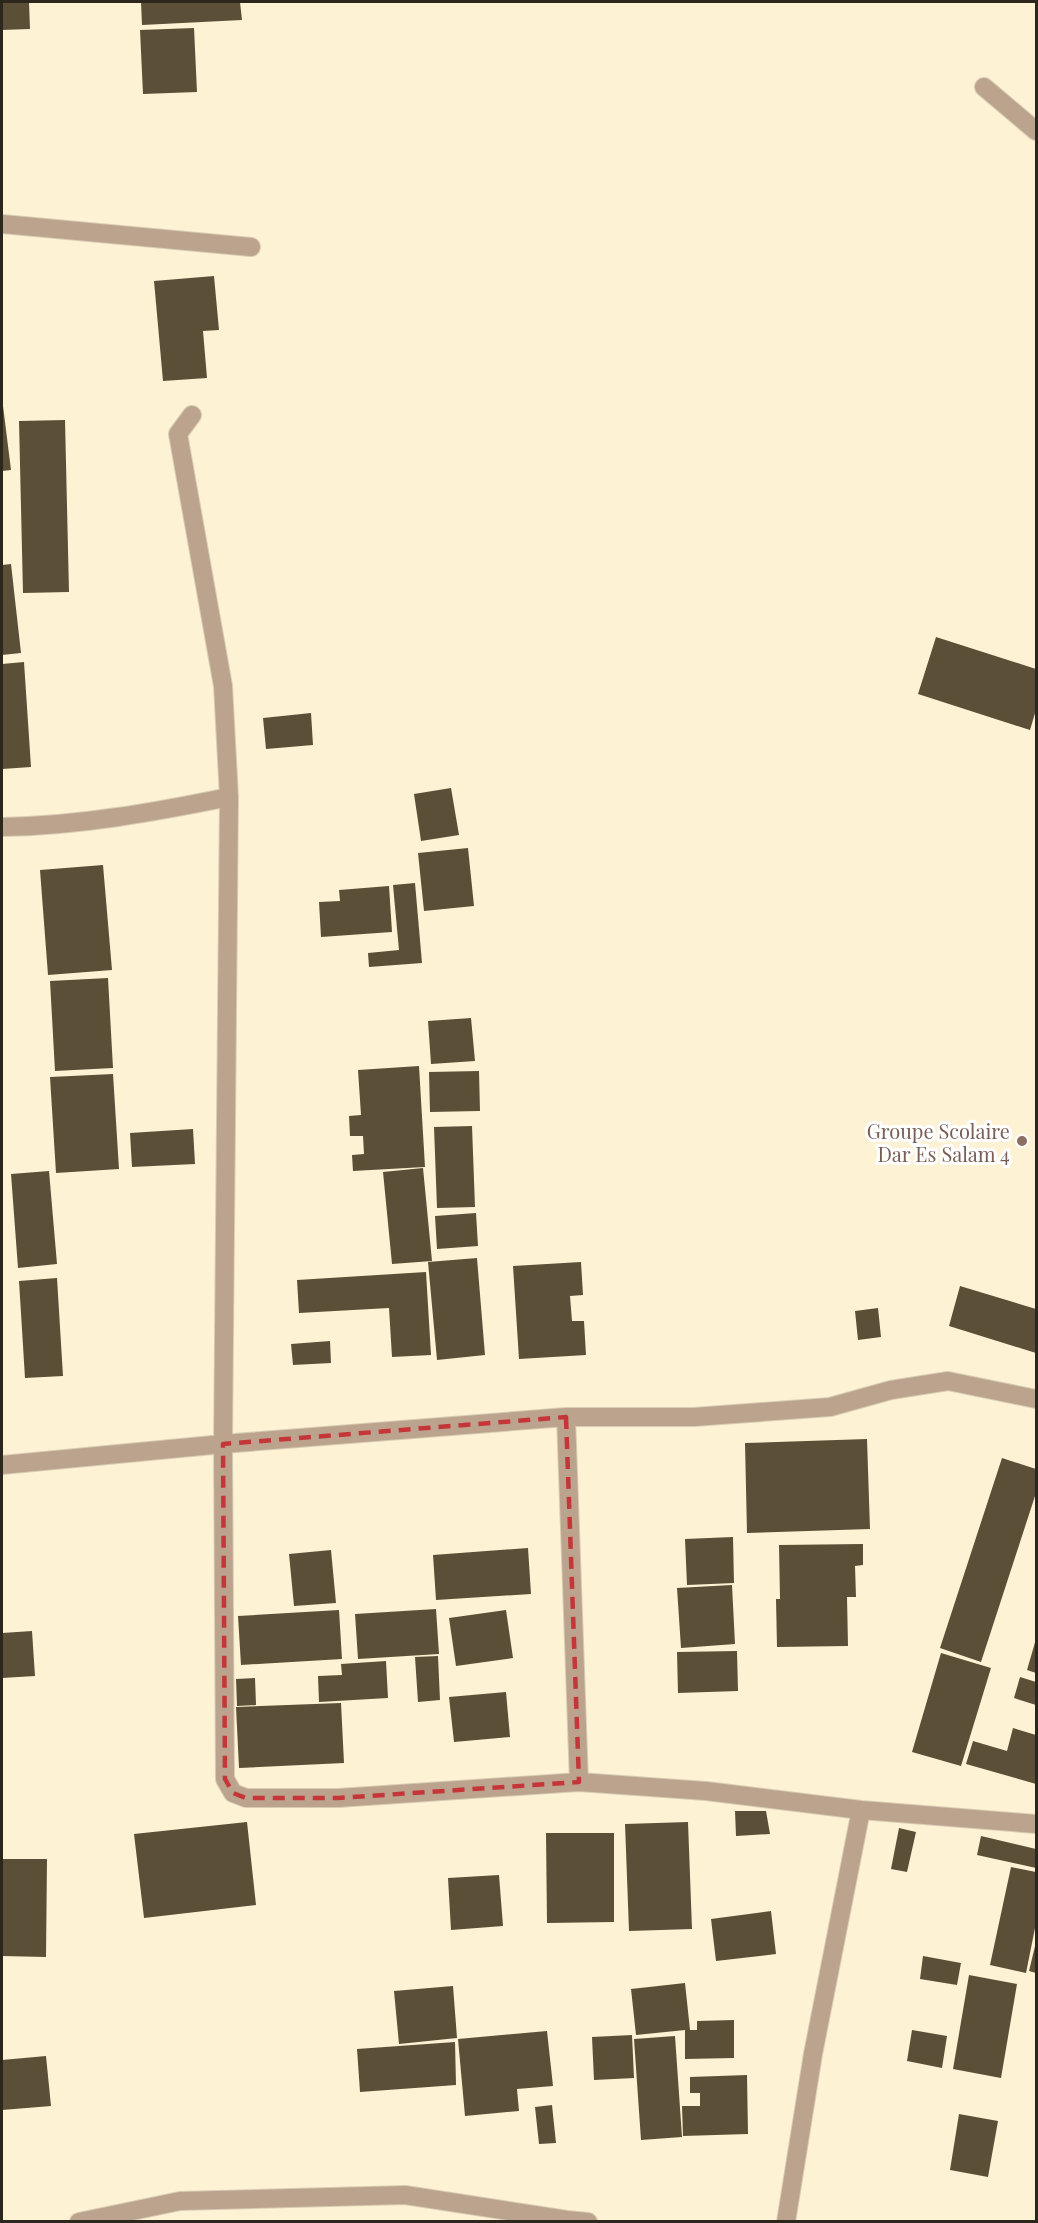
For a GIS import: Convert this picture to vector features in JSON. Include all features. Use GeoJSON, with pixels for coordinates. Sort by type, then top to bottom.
{"type":"FeatureCollection","features":[{"type":"Feature","properties":{"kind":"street"},"geometry":{"type":"LineString","coordinates":[[984,87],[1036,131]]}},
{"type":"Feature","properties":{"kind":"street"},"geometry":{"type":"LineString","coordinates":[[2,224],[251,247]]}},
{"type":"Feature","properties":{"kind":"street"},"geometry":{"type":"LineString","coordinates":[[192,416],[178,434],[223,686],[230,797],[223,1444],[225,1779],[233,1793],[246,1798],[338,1798],[579,1782],[706,1791],[861,1810],[1036,1824]]}},
{"type":"Feature","properties":{"kind":"street"},"geometry":{"type":"LineString","coordinates":[[2,826],[31,826],[144,814],[230,797]]}},
{"type":"Feature","properties":{"kind":"street"},"geometry":{"type":"LineString","coordinates":[[2,1465],[116,1456],[223,1444],[566,1417],[694,1417],[830,1407],[891,1390],[948,1381],[1036,1399]]}},
{"type":"Feature","properties":{"kind":"street"},"geometry":{"type":"LineString","coordinates":[[566,1417],[579,1782]]}},
{"type":"Feature","properties":{"kind":"street"},"geometry":{"type":"LineString","coordinates":[[786,2222],[813,2054],[861,1810]]}},
{"type":"Feature","properties":{"kind":"street"},"geometry":{"type":"LineString","coordinates":[[79,2222],[180,2201],[405,2195],[588,2222]]}},
{"type":"Feature","properties":{"kind":"highlighted area"},"geometry":{"type":"Polygon","coordinates":[[[566,1417],[579,1782],[338,1798],[246,1798],[233,1793],[225,1779],[223,1444],[566,1417]]]}},
{"type":"Feature","properties":{"kind":"building"},"geometry":{"type":"Polygon","coordinates":[[[2,2],[29,2],[30,29],[2,30],[2,2]]]}},
{"type":"Feature","properties":{"kind":"building"},"geometry":{"type":"Polygon","coordinates":[[[141,2],[240,2],[242,20],[142,25],[141,2]]]}},
{"type":"Feature","properties":{"kind":"building"},"geometry":{"type":"Polygon","coordinates":[[[194,28],[197,92],[143,94],[140,30],[194,28]]]}},
{"type":"Feature","properties":{"kind":"building"},"geometry":{"type":"Polygon","coordinates":[[[214,276],[219,330],[203,331],[207,378],[163,381],[154,281],[214,276]]]}},
{"type":"Feature","properties":{"kind":"building"},"geometry":{"type":"Polygon","coordinates":[[[2,398],[11,470],[2,471],[2,398]]]}},
{"type":"Feature","properties":{"kind":"building"},"geometry":{"type":"Polygon","coordinates":[[[65,420],[69,592],[23,593],[19,421],[65,420]]]}},
{"type":"Feature","properties":{"kind":"building"},"geometry":{"type":"Polygon","coordinates":[[[11,564],[21,653],[2,655],[2,565],[11,564]]]}},
{"type":"Feature","properties":{"kind":"building"},"geometry":{"type":"Polygon","coordinates":[[[936,637],[1036,669],[1036,710],[1030,730],[918,694],[936,637]]]}},
{"type":"Feature","properties":{"kind":"building"},"geometry":{"type":"Polygon","coordinates":[[[24,662],[31,767],[2,769],[2,664],[24,662]]]}},
{"type":"Feature","properties":{"kind":"building"},"geometry":{"type":"Polygon","coordinates":[[[311,713],[313,745],[266,749],[263,718],[311,713]]]}},
{"type":"Feature","properties":{"kind":"building"},"geometry":{"type":"Polygon","coordinates":[[[451,788],[459,835],[421,841],[414,794],[451,788]]]}},
{"type":"Feature","properties":{"kind":"building"},"geometry":{"type":"Polygon","coordinates":[[[468,848],[474,906],[424,911],[418,853],[468,848]]]}},
{"type":"Feature","properties":{"kind":"building"},"geometry":{"type":"Polygon","coordinates":[[[103,865],[112,970],[48,975],[40,870],[103,865]]]}},
{"type":"Feature","properties":{"kind":"building"},"geometry":{"type":"Polygon","coordinates":[[[415,883],[422,963],[369,967],[368,953],[399,950],[393,885],[415,883]]]}},
{"type":"Feature","properties":{"kind":"building"},"geometry":{"type":"Polygon","coordinates":[[[389,886],[392,932],[321,937],[319,902],[340,901],[339,890],[389,886]]]}},
{"type":"Feature","properties":{"kind":"building"},"geometry":{"type":"Polygon","coordinates":[[[108,978],[113,1068],[55,1071],[50,981],[108,978]]]}},
{"type":"Feature","properties":{"kind":"building"},"geometry":{"type":"Polygon","coordinates":[[[471,1018],[475,1061],[431,1064],[428,1021],[471,1018]]]}},
{"type":"Feature","properties":{"kind":"building"},"geometry":{"type":"Polygon","coordinates":[[[419,1066],[425,1167],[353,1171],[352,1155],[364,1154],[363,1136],[350,1136],[349,1116],[361,1115],[358,1070],[419,1066]]]}},
{"type":"Feature","properties":{"kind":"building"},"geometry":{"type":"Polygon","coordinates":[[[479,1071],[480,1111],[430,1112],[429,1072],[479,1071]]]}},
{"type":"Feature","properties":{"kind":"building"},"geometry":{"type":"Polygon","coordinates":[[[113,1074],[119,1169],[56,1173],[50,1077],[113,1074]]]}},
{"type":"Feature","properties":{"kind":"building"},"geometry":{"type":"Polygon","coordinates":[[[472,1126],[475,1207],[437,1208],[434,1127],[472,1126]]]}},
{"type":"Feature","properties":{"kind":"building"},"geometry":{"type":"Polygon","coordinates":[[[193,1129],[195,1164],[132,1167],[130,1133],[193,1129]]]}},
{"type":"Feature","properties":{"kind":"building"},"geometry":{"type":"Polygon","coordinates":[[[423,1168],[432,1261],[392,1264],[383,1172],[423,1168]]]}},
{"type":"Feature","properties":{"kind":"building"},"geometry":{"type":"Polygon","coordinates":[[[49,1171],[57,1264],[18,1268],[11,1174],[49,1171]]]}},
{"type":"Feature","properties":{"kind":"building"},"geometry":{"type":"Polygon","coordinates":[[[476,1213],[478,1246],[437,1249],[435,1216],[476,1213]]]}},
{"type":"Feature","properties":{"kind":"building"},"geometry":{"type":"Polygon","coordinates":[[[477,1258],[485,1355],[437,1360],[428,1262],[477,1258]]]}},
{"type":"Feature","properties":{"kind":"building"},"geometry":{"type":"Polygon","coordinates":[[[581,1262],[583,1295],[570,1296],[572,1321],[584,1321],[586,1355],[519,1359],[513,1266],[581,1262]]]}},
{"type":"Feature","properties":{"kind":"building"},"geometry":{"type":"Polygon","coordinates":[[[426,1272],[431,1355],[392,1357],[389,1308],[299,1313],[297,1280],[426,1272]]]}},
{"type":"Feature","properties":{"kind":"building"},"geometry":{"type":"Polygon","coordinates":[[[57,1278],[63,1376],[25,1378],[19,1281],[57,1278]]]}},
{"type":"Feature","properties":{"kind":"building"},"geometry":{"type":"Polygon","coordinates":[[[960,1286],[1036,1309],[1036,1353],[949,1326],[960,1286]]]}},
{"type":"Feature","properties":{"kind":"building"},"geometry":{"type":"Polygon","coordinates":[[[878,1308],[881,1337],[858,1340],[855,1311],[878,1308]]]}},
{"type":"Feature","properties":{"kind":"building"},"geometry":{"type":"Polygon","coordinates":[[[330,1341],[331,1363],[293,1365],[291,1344],[330,1341]]]}},
{"type":"Feature","properties":{"kind":"building"},"geometry":{"type":"Polygon","coordinates":[[[867,1439],[870,1529],[747,1533],[745,1443],[867,1439]]]}},
{"type":"Feature","properties":{"kind":"building"},"geometry":{"type":"Polygon","coordinates":[[[1002,1458],[1036,1469],[1036,1493],[981,1662],[940,1648],[1002,1458]]]}},
{"type":"Feature","properties":{"kind":"building"},"geometry":{"type":"Polygon","coordinates":[[[733,1537],[734,1583],[687,1585],[685,1539],[733,1537]]]}},
{"type":"Feature","properties":{"kind":"building"},"geometry":{"type":"Polygon","coordinates":[[[863,1544],[863,1565],[855,1566],[856,1597],[847,1597],[848,1646],[777,1647],[776,1599],[780,1599],[779,1545],[863,1544]]]}},
{"type":"Feature","properties":{"kind":"building"},"geometry":{"type":"Polygon","coordinates":[[[528,1548],[531,1594],[436,1600],[433,1555],[528,1548]]]}},
{"type":"Feature","properties":{"kind":"building"},"geometry":{"type":"Polygon","coordinates":[[[331,1550],[336,1603],[294,1606],[289,1554],[331,1550]]]}},
{"type":"Feature","properties":{"kind":"building"},"geometry":{"type":"Polygon","coordinates":[[[732,1585],[735,1644],[681,1648],[677,1588],[732,1585]]]}},
{"type":"Feature","properties":{"kind":"building"},"geometry":{"type":"Polygon","coordinates":[[[436,1609],[439,1654],[358,1659],[355,1614],[436,1609]]]}},
{"type":"Feature","properties":{"kind":"building"},"geometry":{"type":"Polygon","coordinates":[[[339,1610],[342,1659],[241,1665],[238,1616],[339,1610]]]}},
{"type":"Feature","properties":{"kind":"building"},"geometry":{"type":"Polygon","coordinates":[[[506,1610],[513,1658],[456,1666],[449,1618],[506,1610]]]}},
{"type":"Feature","properties":{"kind":"building"},"geometry":{"type":"Polygon","coordinates":[[[32,1631],[35,1676],[2,1678],[2,1633],[32,1631]]]}},
{"type":"Feature","properties":{"kind":"building"},"geometry":{"type":"Polygon","coordinates":[[[1036,1639],[1036,1673],[1027,1670],[1036,1639]]]}},
{"type":"Feature","properties":{"kind":"building"},"geometry":{"type":"Polygon","coordinates":[[[737,1651],[738,1691],[678,1693],[677,1652],[737,1651]]]}},
{"type":"Feature","properties":{"kind":"building"},"geometry":{"type":"Polygon","coordinates":[[[941,1653],[991,1668],[961,1766],[912,1752],[941,1653]]]}},
{"type":"Feature","properties":{"kind":"building"},"geometry":{"type":"Polygon","coordinates":[[[438,1656],[440,1700],[418,1702],[415,1657],[438,1656]]]}},
{"type":"Feature","properties":{"kind":"building"},"geometry":{"type":"Polygon","coordinates":[[[386,1661],[388,1698],[319,1702],[318,1676],[342,1675],[341,1664],[386,1661]]]}},
{"type":"Feature","properties":{"kind":"building"},"geometry":{"type":"Polygon","coordinates":[[[1020,1677],[1036,1682],[1036,1705],[1014,1698],[1020,1677]]]}},
{"type":"Feature","properties":{"kind":"building"},"geometry":{"type":"Polygon","coordinates":[[[255,1678],[256,1705],[237,1706],[236,1679],[255,1678]]]}},
{"type":"Feature","properties":{"kind":"building"},"geometry":{"type":"Polygon","coordinates":[[[506,1692],[510,1737],[454,1742],[449,1697],[506,1692]]]}},
{"type":"Feature","properties":{"kind":"building"},"geometry":{"type":"Polygon","coordinates":[[[341,1703],[344,1763],[239,1768],[236,1707],[341,1703]]]}},
{"type":"Feature","properties":{"kind":"building"},"geometry":{"type":"Polygon","coordinates":[[[1013,1728],[1036,1735],[1036,1784],[966,1764],[973,1741],[1007,1751],[1013,1728]]]}},
{"type":"Feature","properties":{"kind":"building"},"geometry":{"type":"Polygon","coordinates":[[[735,1811],[766,1811],[770,1834],[736,1836],[735,1811]]]}},
{"type":"Feature","properties":{"kind":"building"},"geometry":{"type":"Polygon","coordinates":[[[247,1822],[256,1905],[144,1918],[134,1834],[247,1822]]]}},
{"type":"Feature","properties":{"kind":"building"},"geometry":{"type":"Polygon","coordinates":[[[688,1822],[692,1929],[629,1931],[625,1824],[688,1822]]]}},
{"type":"Feature","properties":{"kind":"building"},"geometry":{"type":"Polygon","coordinates":[[[899,1828],[916,1832],[907,1872],[891,1869],[899,1828]]]}},
{"type":"Feature","properties":{"kind":"building"},"geometry":{"type":"Polygon","coordinates":[[[546,1833],[614,1833],[614,1922],[547,1923],[546,1833]]]}},
{"type":"Feature","properties":{"kind":"building"},"geometry":{"type":"Polygon","coordinates":[[[981,1836],[1036,1849],[1036,1868],[977,1855],[981,1836]]]}},
{"type":"Feature","properties":{"kind":"building"},"geometry":{"type":"Polygon","coordinates":[[[3,1859],[47,1859],[46,1957],[2,1956],[3,1859]]]}},
{"type":"Feature","properties":{"kind":"building"},"geometry":{"type":"Polygon","coordinates":[[[1011,1867],[1036,1872],[1036,1923],[1026,1973],[990,1965],[1011,1867]]]}},
{"type":"Feature","properties":{"kind":"building"},"geometry":{"type":"Polygon","coordinates":[[[499,1875],[503,1926],[451,1930],[448,1878],[499,1875]]]}},
{"type":"Feature","properties":{"kind":"building"},"geometry":{"type":"Polygon","coordinates":[[[771,1911],[776,1954],[716,1961],[711,1919],[771,1911]]]}},
{"type":"Feature","properties":{"kind":"building"},"geometry":{"type":"Polygon","coordinates":[[[1036,1942],[1036,1973],[1029,1971],[1036,1942]]]}},
{"type":"Feature","properties":{"kind":"building"},"geometry":{"type":"Polygon","coordinates":[[[923,1956],[961,1963],[957,1985],[920,1979],[923,1956]]]}},
{"type":"Feature","properties":{"kind":"building"},"geometry":{"type":"Polygon","coordinates":[[[969,1975],[1017,1984],[1001,2078],[953,2069],[969,1975]]]}},
{"type":"Feature","properties":{"kind":"building"},"geometry":{"type":"Polygon","coordinates":[[[685,1983],[690,2030],[697,2030],[697,2021],[734,2020],[734,2058],[685,2059],[685,2030],[636,2035],[631,1989],[685,1983]]]}},
{"type":"Feature","properties":{"kind":"building"},"geometry":{"type":"Polygon","coordinates":[[[453,1986],[457,2038],[399,2044],[394,1991],[453,1986]]]}},
{"type":"Feature","properties":{"kind":"building"},"geometry":{"type":"Polygon","coordinates":[[[912,2030],[947,2036],[942,2068],[907,2061],[912,2030]]]}},
{"type":"Feature","properties":{"kind":"building"},"geometry":{"type":"Polygon","coordinates":[[[547,2031],[553,2086],[517,2089],[519,2111],[465,2116],[458,2039],[547,2031]]]}},
{"type":"Feature","properties":{"kind":"building"},"geometry":{"type":"Polygon","coordinates":[[[632,2035],[634,2078],[594,2080],[592,2037],[632,2035]]]}},
{"type":"Feature","properties":{"kind":"building"},"geometry":{"type":"Polygon","coordinates":[[[675,2036],[682,2137],[641,2140],[634,2039],[675,2036]]]}},
{"type":"Feature","properties":{"kind":"building"},"geometry":{"type":"Polygon","coordinates":[[[455,2042],[456,2085],[360,2092],[357,2049],[455,2042]]]}},
{"type":"Feature","properties":{"kind":"building"},"geometry":{"type":"Polygon","coordinates":[[[46,2056],[51,2106],[2,2110],[2,2060],[46,2056]]]}},
{"type":"Feature","properties":{"kind":"building"},"geometry":{"type":"Polygon","coordinates":[[[747,2075],[748,2134],[683,2136],[682,2106],[700,2106],[700,2093],[690,2093],[690,2077],[747,2075]]]}},
{"type":"Feature","properties":{"kind":"building"},"geometry":{"type":"Polygon","coordinates":[[[552,2105],[556,2143],[539,2144],[535,2107],[552,2105]]]}},
{"type":"Feature","properties":{"kind":"building"},"geometry":{"type":"Polygon","coordinates":[[[959,2114],[998,2121],[988,2177],[950,2170],[959,2114]]]}},
{"type":"Feature","properties":{"kind":"place","name":"Groupe Scolaire Dar Es Salam 4"},"geometry":{"type":"Point","coordinates":[1022,1141]}}]}
